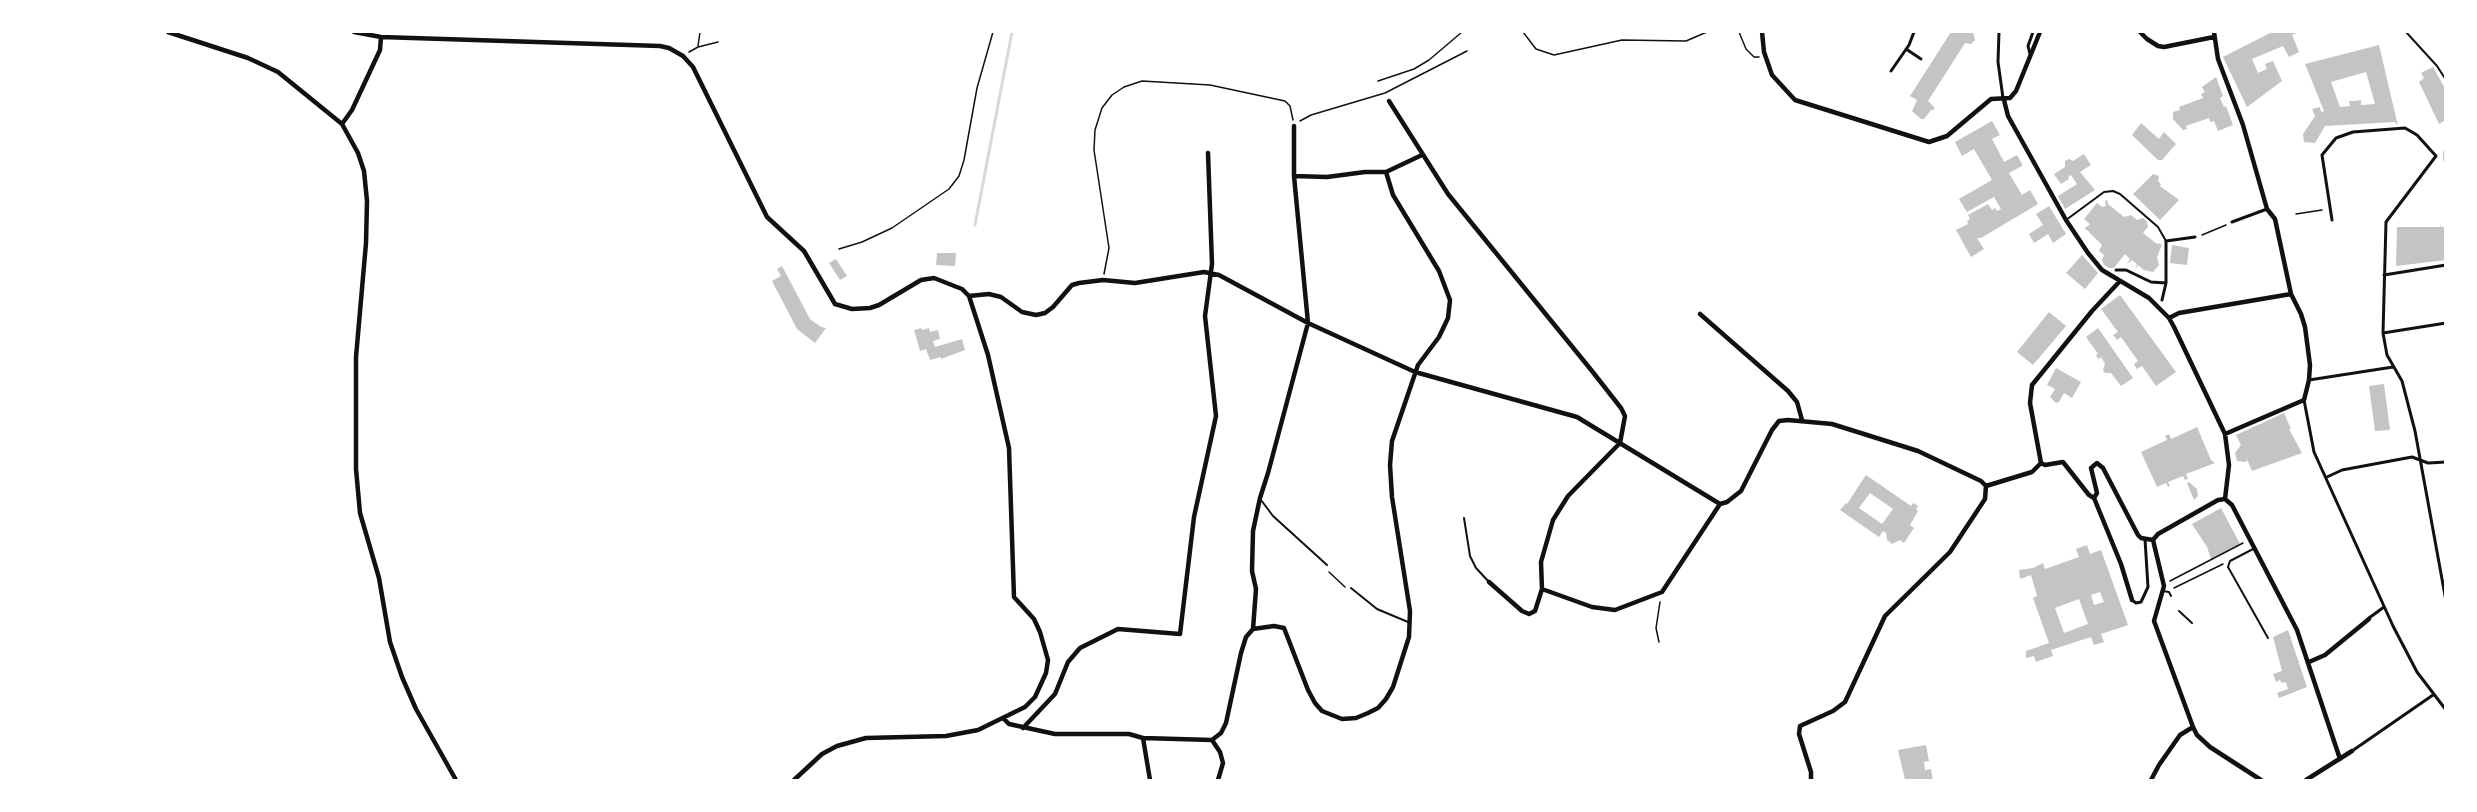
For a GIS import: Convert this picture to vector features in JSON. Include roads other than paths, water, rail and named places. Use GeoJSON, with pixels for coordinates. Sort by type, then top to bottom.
{"type":"FeatureCollection","features":[{"type":"Feature","properties":{"kind":"street"},"geometry":{"type":"LineString","coordinates":[[168,32],[248,58],[278,72],[342,124],[358,153],[364,171],[367,201],[366,243],[356,357],[356,469],[360,513],[379,578],[390,642],[402,677],[416,709],[456,780]]}},
{"type":"Feature","properties":{"kind":"street"},"geometry":{"type":"LineString","coordinates":[[354,32],[381,38],[660,46],[683,56],[693,67],[761,208],[776,227],[804,251],[835,303],[852,309],[870,308],[921,280],[934,278],[962,289],[969,296],[988,355],[1009,448],[1014,597],[1034,619],[1040,632],[1048,660],[1046,673],[1035,697],[1025,707],[1004,719],[978,730],[946,736],[866,738],[837,746],[822,754],[794,780]]}},
{"type":"Feature","properties":{"kind":"street"},"geometry":{"type":"LineString","coordinates":[[1762,32],[1766,58],[1772,75],[1795,100],[1929,142],[1947,136],[1991,99],[2010,98],[2016,91],[2040,32]]}},
{"type":"Feature","properties":{"kind":"street"},"geometry":{"type":"LineString","coordinates":[[1891,71],[1913,38],[1914,32]]}},
{"type":"Feature","properties":{"kind":"street"},"geometry":{"type":"LineString","coordinates":[[1999,32],[1998,62],[2008,116],[2066,220],[2102,270],[2149,298],[2169,318],[2225,434],[2229,465],[2225,499]]}},
{"type":"Feature","properties":{"kind":"street"},"geometry":{"type":"LineString","coordinates":[[2030,54],[2028,46],[2033,32]]}},
{"type":"Feature","properties":{"kind":"street"},"geometry":{"type":"LineString","coordinates":[[2140,32],[2158,46],[2164,47],[2214,34],[2218,59],[2243,125],[2267,209],[2275,219],[2291,294],[2301,314],[2308,346],[2309,380],[2304,400],[2314,452],[2411,662],[2445,710]]}},
{"type":"Feature","properties":{"kind":"street"},"geometry":{"type":"LineString","coordinates":[[342,124],[352,110],[375,60],[381,38]]}},
{"type":"Feature","properties":{"kind":"street"},"geometry":{"type":"LineString","coordinates":[[1906,49],[1921,59]]}},
{"type":"Feature","properties":{"kind":"street"},"geometry":{"type":"LineString","coordinates":[[1389,101],[1448,194],[1621,408],[1625,420],[1620,443],[1568,496],[1553,520],[1541,562],[1542,589],[1535,611],[1529,614],[1522,611],[1489,582]]}},
{"type":"Feature","properties":{"kind":"street"},"geometry":{"type":"LineString","coordinates":[[1004,719],[1009,724],[1055,734],[1129,734],[1143,738],[1212,740],[1221,733],[1226,723],[1241,653],[1246,637],[1253,629],[1256,589],[1252,571],[1253,531],[1308,323],[1294,176],[1294,126]]}},
{"type":"Feature","properties":{"kind":"street"},"geometry":{"type":"LineString","coordinates":[[2332,220],[2322,154],[2326,147],[2343,134],[2405,128],[2417,135],[2436,156],[2445,156]]}},
{"type":"Feature","properties":{"kind":"street"},"geometry":{"type":"LineString","coordinates":[[1023,728],[1055,694],[1068,662],[1080,648],[1118,629],[1180,634],[1194,517],[1216,416],[1205,316],[1212,264],[1208,153]]}},
{"type":"Feature","properties":{"kind":"street"},"geometry":{"type":"LineString","coordinates":[[1294,176],[1327,177],[1386,172],[1422,155]]}},
{"type":"Feature","properties":{"kind":"street"},"geometry":{"type":"LineString","coordinates":[[2436,156],[2386,222],[2383,333],[2387,355],[2402,381],[2420,460],[2445,601]]}},
{"type":"Feature","properties":{"kind":"street"},"geometry":{"type":"LineString","coordinates":[[1253,629],[1274,626],[1284,628],[1315,703],[1322,711],[1342,719],[1356,718],[1368,713],[1378,708],[1386,699],[1393,687],[1409,638],[1410,611],[1395,524],[1390,465],[1392,441],[1415,372],[1439,337],[1448,318],[1450,300],[1439,271],[1394,195],[1386,172]]}},
{"type":"Feature","properties":{"kind":"street"},"geometry":{"type":"LineString","coordinates":[[2232,222],[2267,209]]}},
{"type":"Feature","properties":{"kind":"street"},"geometry":{"type":"LineString","coordinates":[[2162,300],[2166,283],[2166,241],[2195,237]]}},
{"type":"Feature","properties":{"kind":"street"},"geometry":{"type":"LineString","coordinates":[[2384,275],[2445,265]]}},
{"type":"Feature","properties":{"kind":"street"},"geometry":{"type":"LineString","coordinates":[[2116,270],[2126,270],[2151,282],[2166,283]]}},
{"type":"Feature","properties":{"kind":"street"},"geometry":{"type":"LineString","coordinates":[[969,296],[989,294],[1001,297],[1022,312],[1036,315],[1053,307],[1072,285],[1103,280],[1135,283],[1210,273],[1219,275],[1308,323],[1415,372],[1572,415],[1720,504]]}},
{"type":"Feature","properties":{"kind":"street"},"geometry":{"type":"LineString","coordinates":[[2041,464],[2030,403],[2032,385],[2092,311],[2120,281]]}},
{"type":"Feature","properties":{"kind":"street"},"geometry":{"type":"LineString","coordinates":[[2169,318],[2179,313],[2291,294]]}},
{"type":"Feature","properties":{"kind":"street"},"geometry":{"type":"LineString","coordinates":[[1700,314],[1793,396],[1800,408],[1802,420]]}},
{"type":"Feature","properties":{"kind":"street"},"geometry":{"type":"LineString","coordinates":[[2383,333],[2445,323]]}},
{"type":"Feature","properties":{"kind":"street"},"geometry":{"type":"LineString","coordinates":[[2309,380],[2393,367]]}},
{"type":"Feature","properties":{"kind":"street"},"geometry":{"type":"LineString","coordinates":[[2225,434],[2304,400]]}},
{"type":"Feature","properties":{"kind":"street"},"geometry":{"type":"LineString","coordinates":[[1542,589],[1592,607],[1614,610],[1662,592],[1720,504],[1734,498],[1745,486],[1776,424],[1784,420],[1832,423],[1918,451],[1981,481],[1986,486],[1985,499],[1950,552],[1886,616],[1845,702],[1833,711],[1800,726],[1798,734],[1811,772],[1811,780]]}},
{"type":"Feature","properties":{"kind":"street"},"geometry":{"type":"LineString","coordinates":[[2327,477],[2342,470],[2412,458],[2428,463],[2445,462]]}},
{"type":"Feature","properties":{"kind":"street"},"geometry":{"type":"LineString","coordinates":[[1986,486],[2032,472],[2041,464],[2063,462],[2089,495],[2094,498],[2121,564],[2132,600],[2136,603],[2141,602],[2148,587],[2145,539]]}},
{"type":"Feature","properties":{"kind":"street"},"geometry":{"type":"LineString","coordinates":[[2094,498],[2097,493],[2091,468],[2097,463],[2103,468],[2138,535],[2153,540]]}},
{"type":"Feature","properties":{"kind":"street"},"geometry":{"type":"LineString","coordinates":[[2153,540],[2158,534],[2218,500],[2225,499],[2232,505],[2289,612],[2309,662],[2339,760]]}},
{"type":"Feature","properties":{"kind":"street"},"geometry":{"type":"LineString","coordinates":[[2153,540],[2163,580],[2163,591],[2154,621],[2197,735],[2210,747],[2261,780]]}},
{"type":"Feature","properties":{"kind":"street"},"geometry":{"type":"LineString","coordinates":[[2309,662],[2325,655],[2384,607]]}},
{"type":"Feature","properties":{"kind":"street"},"geometry":{"type":"LineString","coordinates":[[2306,780],[2339,760],[2416,704],[2433,695]]}},
{"type":"Feature","properties":{"kind":"street"},"geometry":{"type":"LineString","coordinates":[[2151,780],[2180,735],[2193,726]]}},
{"type":"Feature","properties":{"kind":"street"},"geometry":{"type":"LineString","coordinates":[[1143,738],[1150,780]]}},
{"type":"Feature","properties":{"kind":"street"},"geometry":{"type":"LineString","coordinates":[[1212,740],[1220,752],[1223,763],[1218,780]]}},
{"type":"Feature","properties":{"kind":"lane"},"geometry":{"type":"LineString","coordinates":[[2406,32],[2438,66],[2445,80]]}},
{"type":"Feature","properties":{"kind":"lane"},"geometry":{"type":"LineString","coordinates":[[2066,220],[2104,192],[2113,191],[2121,194],[2158,227],[2166,241]]}},
{"type":"Feature","properties":{"kind":"lane"},"geometry":{"type":"LineString","coordinates":[[1260,498],[1273,516],[1327,565]]}},
{"type":"Feature","properties":{"kind":"lane"},"geometry":{"type":"LineString","coordinates":[[1464,518],[1470,556],[1476,568],[1489,582]]}},
{"type":"Feature","properties":{"kind":"lane"},"geometry":{"type":"LineString","coordinates":[[2255,548],[2230,561],[2228,567],[2268,638]]}},
{"type":"Feature","properties":{"kind":"lane"},"geometry":{"type":"LineString","coordinates":[[1352,588],[1377,609],[1410,623]]}},
{"type":"Feature","properties":{"kind":"lane"},"geometry":{"type":"LineString","coordinates":[[2163,591],[2169,592],[2172,596]]}},
{"type":"Feature","properties":{"kind":"lane"},"geometry":{"type":"LineString","coordinates":[[2179,611],[2192,623]]}},
{"type":"Feature","properties":{"kind":"waterway"},"geometry":{"type":"LineString","coordinates":[[975,225],[1012,32]]}}]}
